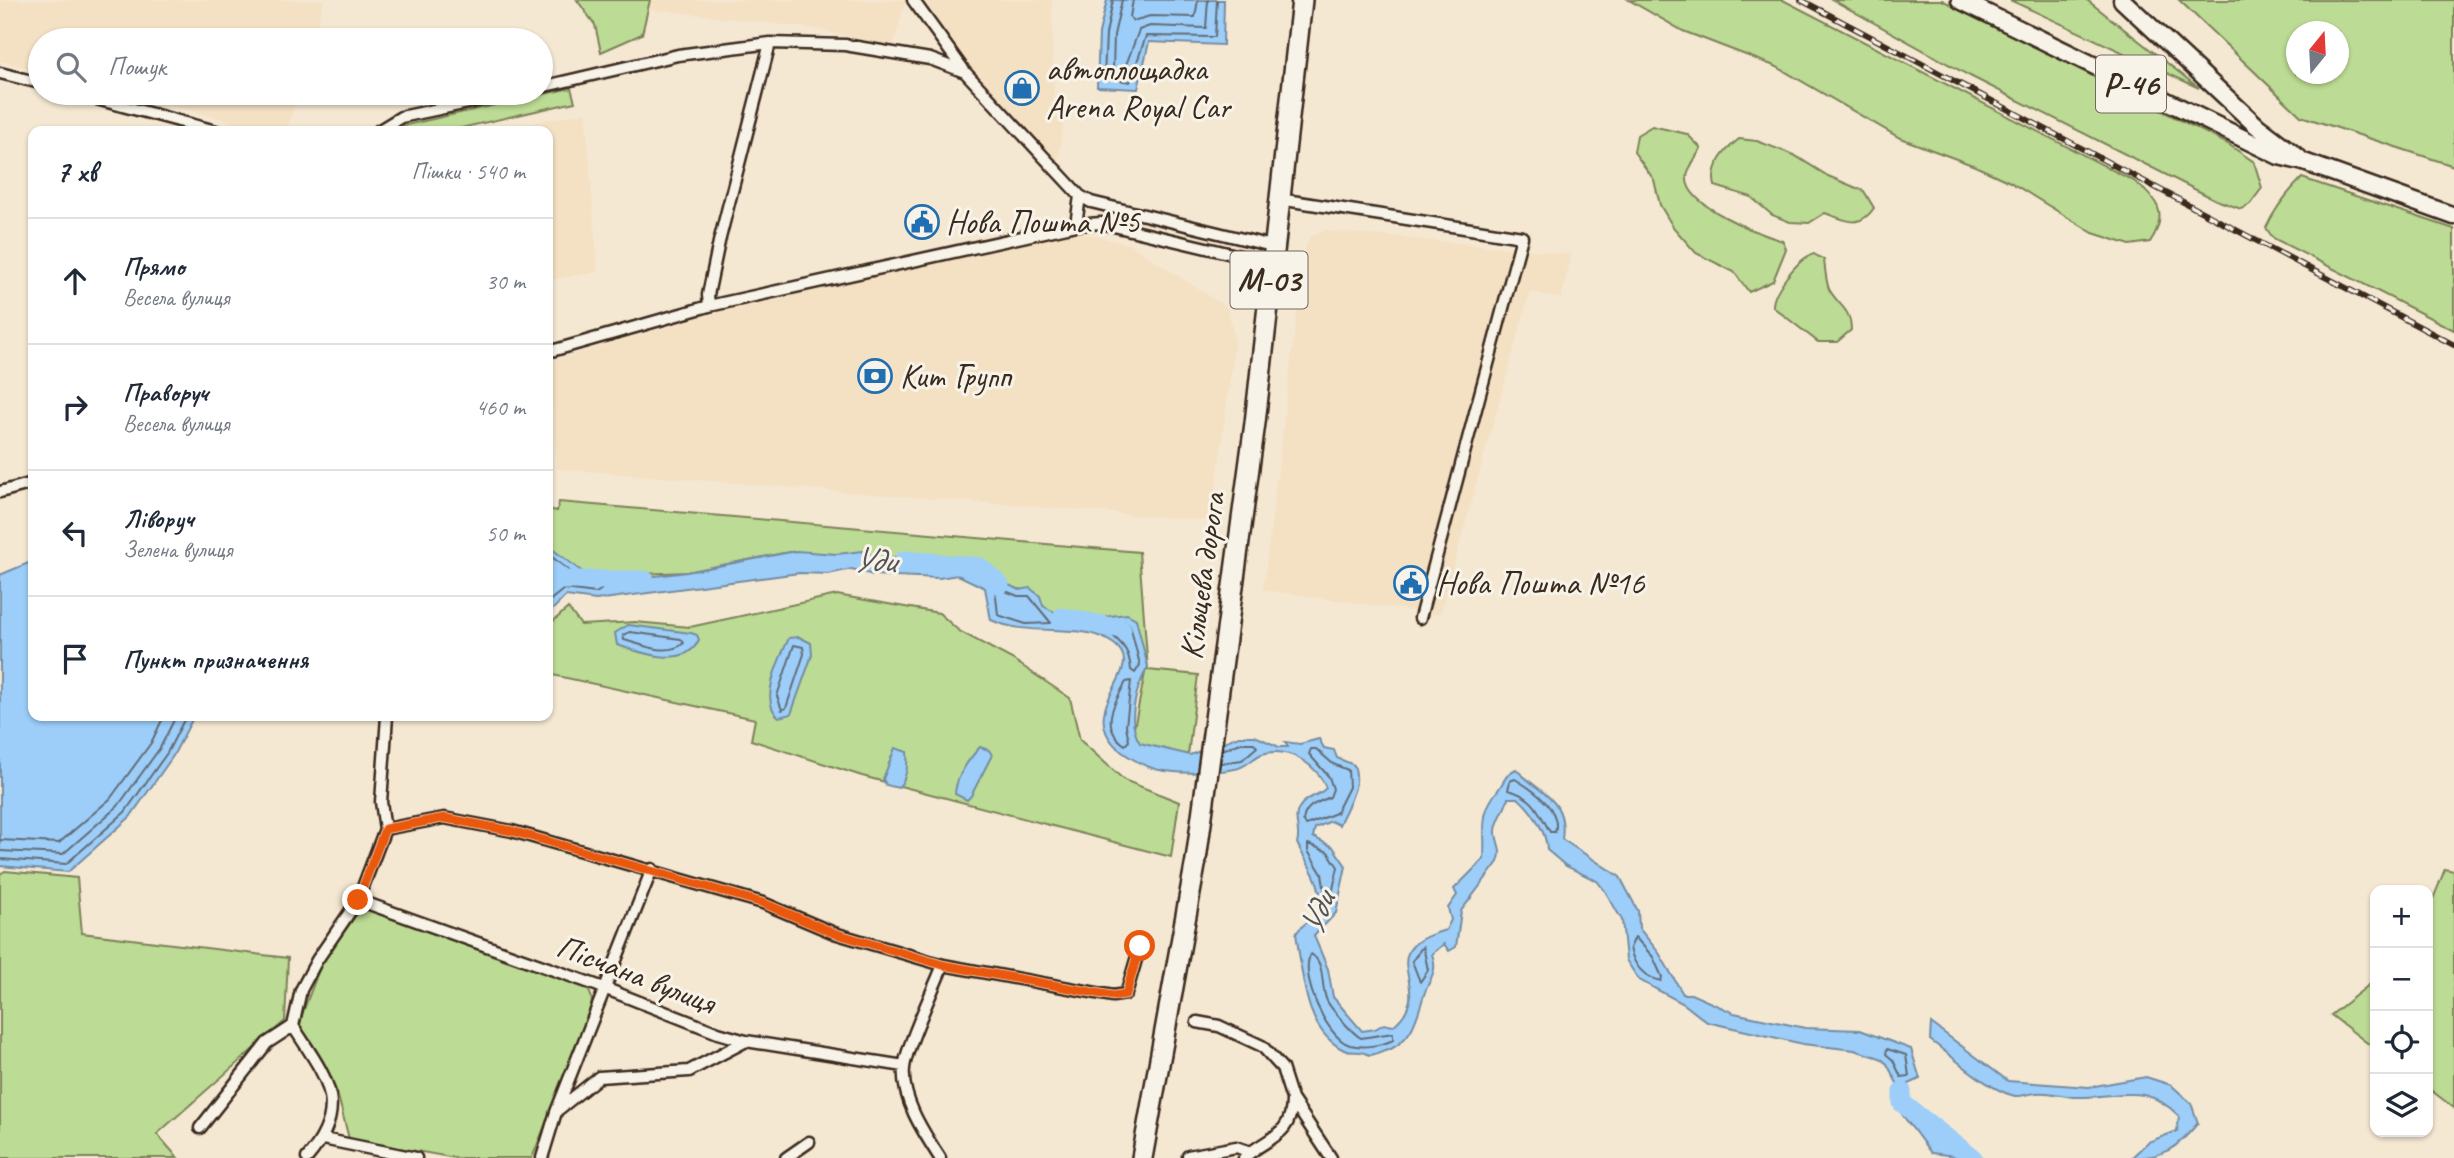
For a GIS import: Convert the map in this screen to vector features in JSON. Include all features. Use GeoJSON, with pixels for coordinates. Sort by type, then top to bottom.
{"type":"FeatureCollection","features":[{"type":"Feature","properties":{"kind":"highway","name":"Кільцева дорога"},"geometry":{"type":"LineString","coordinates":[[1142,1158],[1154,1106],[1196,860],[1255,423],[1271,254],[1302,0]]}},
{"type":"Feature","properties":{"kind":"highway","name":"М-03"},"geometry":{"type":"LineString","coordinates":[[1136,1158],[1154,1106]]}},
{"type":"Feature","properties":{"kind":"highway","name":"М-03"},"geometry":{"type":"LineString","coordinates":[[1149,1158],[1154,1106]]}},
{"type":"Feature","properties":{"kind":"main road","name":"Р-46"},"geometry":{"type":"LineString","coordinates":[[1960,0],[2279,156],[2304,162],[2454,216]]}},
{"type":"Feature","properties":{"kind":"main road","name":"Р-46"},"geometry":{"type":"LineString","coordinates":[[2122,0],[2257,126],[2304,162]]}},
{"type":"Feature","properties":{"kind":"street"},"geometry":{"type":"LineString","coordinates":[[912,0],[965,72],[1080,196],[1111,209],[1271,254]]}},
{"type":"Feature","properties":{"kind":"street"},"geometry":{"type":"LineString","coordinates":[[553,84],[678,55],[770,43],[845,46],[892,52],[939,62],[965,72]]}},
{"type":"Feature","properties":{"kind":"street"},"geometry":{"type":"LineString","coordinates":[[709,306],[708,295],[719,242],[770,43]]}},
{"type":"Feature","properties":{"kind":"street"},"geometry":{"type":"LineString","coordinates":[[0,73],[28,80]]}},
{"type":"Feature","properties":{"kind":"street"},"geometry":{"type":"LineString","coordinates":[[119,105],[197,126]]}},
{"type":"Feature","properties":{"kind":"street"},"geometry":{"type":"LineString","coordinates":[[386,126],[401,117],[458,105]]}},
{"type":"Feature","properties":{"kind":"street"},"geometry":{"type":"LineString","coordinates":[[1076,225],[1080,196]]}},
{"type":"Feature","properties":{"kind":"street"},"geometry":{"type":"LineString","coordinates":[[1279,200],[1522,237],[1420,618]]}},
{"type":"Feature","properties":{"kind":"street"},"geometry":{"type":"LineString","coordinates":[[553,351],[709,306],[1076,225],[1101,223],[1271,254]]}},
{"type":"Feature","properties":{"kind":"street"},"geometry":{"type":"LineString","coordinates":[[0,492],[28,484]]}},
{"type":"Feature","properties":{"kind":"street"},"geometry":{"type":"LineString","coordinates":[[307,1158],[323,1139],[333,1107],[330,1090],[293,1026],[301,990],[317,960],[358,900],[385,829],[381,802],[387,721]]}},
{"type":"Feature","properties":{"kind":"street"},"geometry":{"type":"LineString","coordinates":[[385,829],[444,818],[512,831],[763,903],[834,933],[943,965],[1113,996],[1126,994],[1140,946]]}},
{"type":"Feature","properties":{"kind":"street"},"geometry":{"type":"LineString","coordinates":[[542,1158],[556,1112],[652,869]]}},
{"type":"Feature","properties":{"kind":"street","name":"Пісчана вулиця"},"geometry":{"type":"LineString","coordinates":[[358,900],[746,1041],[904,1066]]}},
{"type":"Feature","properties":{"kind":"street"},"geometry":{"type":"LineString","coordinates":[[940,1158],[913,1110],[905,1084],[904,1066],[943,965]]}},
{"type":"Feature","properties":{"kind":"street"},"geometry":{"type":"LineString","coordinates":[[1197,1022],[1219,1026],[1262,1046],[1283,1073],[1292,1099],[1330,1158]]}},
{"type":"Feature","properties":{"kind":"street"},"geometry":{"type":"LineString","coordinates":[[200,1128],[267,1043],[293,1026]]}},
{"type":"Feature","properties":{"kind":"street"},"geometry":{"type":"LineString","coordinates":[[556,1112],[599,1077],[689,1071],[746,1041]]}},
{"type":"Feature","properties":{"kind":"street"},"geometry":{"type":"LineString","coordinates":[[1188,1156],[1236,1147],[1247,1155],[1277,1136],[1289,1122],[1292,1099]]}},
{"type":"Feature","properties":{"kind":"street"},"geometry":{"type":"LineString","coordinates":[[323,1139],[416,1158]]}},
{"type":"Feature","properties":{"kind":"street"},"geometry":{"type":"LineString","coordinates":[[786,1158],[808,1142]]}},
{"type":"Feature","properties":{"kind":"shaded area"},"geometry":{"type":"Polygon","coordinates":[[[0,0],[324,0],[316,28],[28,28],[28,68],[0,61],[0,0]]]}},
{"type":"Feature","properties":{"kind":"shaded area"},"geometry":{"type":"Polygon","coordinates":[[[650,0],[906,0],[893,47],[809,28],[648,9],[650,0]]]}},
{"type":"Feature","properties":{"kind":"shaded area","name":"автоплощадка Arena Royal Car"},"geometry":{"type":"Polygon","coordinates":[[[919,0],[1052,0],[1054,107],[1065,110],[1058,163],[972,69],[919,0]]]}},
{"type":"Feature","properties":{"kind":"shaded area"},"geometry":{"type":"Polygon","coordinates":[[[168,105],[295,105],[288,126],[250,126],[168,105]]]}},
{"type":"Feature","properties":{"kind":"shaded area"},"geometry":{"type":"Polygon","coordinates":[[[586,112],[598,272],[553,280],[553,126],[533,126],[533,123],[586,112]]]}},
{"type":"Feature","properties":{"kind":"shaded area"},"geometry":{"type":"Polygon","coordinates":[[[1069,230],[1130,244],[1228,308],[1235,341],[1212,521],[557,469],[553,360],[712,314],[1069,230]]]}},
{"type":"Feature","properties":{"kind":"shaded area"},"geometry":{"type":"Polygon","coordinates":[[[1325,230],[1572,254],[1561,299],[1530,292],[1440,615],[1263,590],[1304,252],[1309,237],[1325,230]]]}},
{"type":"Feature","properties":{"kind":"green space"},"geometry":{"type":"Polygon","coordinates":[[[577,0],[650,0],[642,34],[601,52],[595,25],[577,0]]]}},
{"type":"Feature","properties":{"kind":"green space"},"geometry":{"type":"Polygon","coordinates":[[[1629,0],[1783,0],[2134,181],[2155,201],[2160,215],[2156,232],[2150,242],[2130,245],[2093,233],[2010,182],[1900,138],[1777,67],[1683,31],[1629,0]]]}},
{"type":"Feature","properties":{"kind":"green space"},"geometry":{"type":"Polygon","coordinates":[[[1833,0],[1942,0],[2228,144],[2254,162],[2262,188],[2250,204],[2241,209],[2216,200],[1970,76],[1833,0]]]}},
{"type":"Feature","properties":{"kind":"green space"},"geometry":{"type":"Polygon","coordinates":[[[2010,0],[2087,0],[2199,88],[2010,0]]]}},
{"type":"Feature","properties":{"kind":"green space"},"geometry":{"type":"Polygon","coordinates":[[[2179,0],[2454,0],[2454,166],[2301,116],[2179,0]]]}},
{"type":"Feature","properties":{"kind":"green space"},"geometry":{"type":"Polygon","coordinates":[[[571,88],[575,102],[470,126],[402,126],[495,105],[553,105],[553,92],[571,88]]]}},
{"type":"Feature","properties":{"kind":"green space"},"geometry":{"type":"Polygon","coordinates":[[[1652,126],[1687,134],[1701,148],[1687,177],[1689,188],[1698,198],[1725,217],[1783,241],[1786,249],[1773,281],[1749,292],[1734,272],[1696,253],[1673,227],[1660,205],[1654,180],[1634,152],[1637,135],[1652,126]]]}},
{"type":"Feature","properties":{"kind":"green space"},"geometry":{"type":"Polygon","coordinates":[[[1739,139],[1757,141],[1794,155],[1828,176],[1864,191],[1874,208],[1857,221],[1825,213],[1809,223],[1790,222],[1772,215],[1751,197],[1715,186],[1717,166],[1724,154],[1739,139]]]}},
{"type":"Feature","properties":{"kind":"green space"},"geometry":{"type":"Polygon","coordinates":[[[2302,178],[2454,229],[2454,330],[2273,238],[2266,228],[2269,221],[2281,201],[2302,178]]]}},
{"type":"Feature","properties":{"kind":"green space"},"geometry":{"type":"Polygon","coordinates":[[[1814,254],[1824,260],[1829,289],[1849,317],[1851,330],[1837,342],[1818,342],[1773,307],[1777,293],[1788,276],[1801,261],[1814,254]]]}},
{"type":"Feature","properties":{"kind":"green space"},"geometry":{"type":"Polygon","coordinates":[[[559,502],[1139,552],[1148,670],[1198,675],[1188,755],[1138,748],[1132,738],[1145,673],[1135,623],[1106,616],[1092,627],[1045,609],[1033,592],[1014,588],[972,567],[789,552],[687,572],[617,575],[553,569],[553,510],[557,511],[559,502]]]}},
{"type":"Feature","properties":{"kind":"green space"},"geometry":{"type":"Polygon","coordinates":[[[837,595],[939,613],[959,631],[1012,659],[1070,698],[1080,740],[1124,780],[1179,802],[1171,857],[862,776],[751,740],[755,719],[553,675],[553,622],[568,608],[581,625],[635,622],[690,627],[837,595]]]}},
{"type":"Feature","properties":{"kind":"green space"},"geometry":{"type":"Polygon","coordinates":[[[2445,869],[2454,871],[2454,1108],[2433,1092],[2433,899],[2445,869]]]}},
{"type":"Feature","properties":{"kind":"green space"},"geometry":{"type":"Polygon","coordinates":[[[5,871],[77,878],[82,933],[288,958],[285,1021],[157,1134],[178,1158],[0,1158],[0,874],[5,871]]]}},
{"type":"Feature","properties":{"kind":"green space"},"geometry":{"type":"Polygon","coordinates":[[[362,907],[582,984],[588,990],[592,999],[591,1010],[532,1158],[455,1158],[349,1139],[337,1092],[298,1025],[322,962],[362,907]]]}},
{"type":"Feature","properties":{"kind":"green space"},"geometry":{"type":"Polygon","coordinates":[[[2370,984],[2370,1045],[2331,1015],[2370,984]]]}},
{"type":"Feature","properties":{"kind":"water"},"geometry":{"type":"Polygon","coordinates":[[[1107,0],[1224,0],[1223,45],[1149,42],[1138,89],[1097,87],[1099,33],[1107,0]]]}},
{"type":"Feature","properties":{"kind":"water"},"geometry":{"type":"Polygon","coordinates":[[[553,550],[584,573],[608,582],[687,572],[796,551],[837,554],[863,551],[880,559],[895,557],[943,564],[969,563],[984,568],[1006,584],[1020,590],[1030,588],[1040,596],[1043,606],[1092,625],[1103,624],[1110,616],[1127,614],[1136,619],[1148,667],[1134,705],[1134,726],[1140,743],[1190,755],[1239,736],[1255,736],[1279,747],[1288,747],[1285,742],[1300,744],[1319,739],[1324,748],[1334,750],[1337,758],[1354,765],[1355,788],[1339,825],[1331,821],[1315,828],[1313,837],[1333,847],[1346,866],[1336,913],[1314,936],[1328,969],[1333,997],[1362,1031],[1384,1024],[1393,1026],[1406,1012],[1410,984],[1406,960],[1410,949],[1422,939],[1446,930],[1451,920],[1448,908],[1457,895],[1454,889],[1484,859],[1484,823],[1488,807],[1507,775],[1516,769],[1556,805],[1563,825],[1562,839],[1620,877],[1638,911],[1639,928],[1659,953],[1683,994],[1691,994],[1734,1013],[1805,1028],[1860,1030],[1911,1049],[1920,1079],[1909,1084],[1907,1103],[1948,1148],[1954,1147],[1972,1158],[1931,1153],[1895,1105],[1898,1085],[1887,1064],[1880,1058],[1854,1050],[1803,1044],[1707,1022],[1684,1004],[1639,980],[1626,960],[1622,920],[1605,891],[1597,881],[1566,866],[1547,850],[1537,821],[1518,798],[1508,798],[1496,829],[1500,850],[1498,862],[1461,911],[1456,947],[1449,951],[1444,944],[1432,954],[1433,973],[1410,1031],[1391,1049],[1370,1055],[1346,1051],[1330,1041],[1313,1015],[1307,999],[1296,934],[1318,910],[1320,892],[1297,843],[1296,819],[1305,801],[1326,788],[1322,779],[1300,759],[1282,753],[1262,754],[1239,768],[1195,773],[1150,767],[1122,752],[1108,736],[1104,721],[1106,706],[1123,666],[1123,655],[1114,644],[1087,633],[1007,626],[991,620],[985,588],[958,575],[939,578],[873,575],[852,569],[828,574],[799,573],[596,600],[566,596],[553,609],[553,550]]]}},
{"type":"Feature","properties":{"kind":"water"},"geometry":{"type":"Polygon","coordinates":[[[28,563],[28,721],[191,721],[173,756],[130,817],[68,872],[0,866],[0,575],[28,563]]]}},
{"type":"Feature","properties":{"kind":"water"},"geometry":{"type":"Polygon","coordinates":[[[628,625],[691,633],[697,635],[699,640],[692,649],[673,657],[649,654],[617,645],[615,633],[628,625]]]}},
{"type":"Feature","properties":{"kind":"water"},"geometry":{"type":"Polygon","coordinates":[[[799,637],[811,643],[812,655],[791,714],[779,717],[770,701],[773,679],[789,638],[799,637]]]}},
{"type":"Feature","properties":{"kind":"water"},"geometry":{"type":"Polygon","coordinates":[[[980,747],[989,750],[992,755],[967,800],[955,794],[956,787],[963,769],[980,747]]]}},
{"type":"Feature","properties":{"kind":"water"},"geometry":{"type":"Polygon","coordinates":[[[895,748],[907,752],[905,776],[898,788],[886,785],[883,779],[895,748]]]}},
{"type":"Feature","properties":{"kind":"water"},"geometry":{"type":"Polygon","coordinates":[[[1931,1023],[2008,1081],[2089,1087],[2146,1077],[2171,1085],[2191,1103],[2198,1123],[2169,1150],[2152,1156],[2131,1158],[2148,1142],[2177,1131],[2179,1116],[2154,1098],[2142,1095],[2074,1097],[2045,1093],[2018,1096],[2005,1093],[1982,1080],[1930,1040],[1931,1023]]]}},
{"type":"Feature","properties":{"kind":"waterway","name":"Уди"},"geometry":{"type":"LineString","coordinates":[[904,560],[980,567],[1000,585]]}},
{"type":"Feature","properties":{"kind":"waterway","name":"Уди"},"geometry":{"type":"LineString","coordinates":[[553,580],[645,580]]}},
{"type":"Feature","properties":{"kind":"waterway","name":"Уди"},"geometry":{"type":"LineString","coordinates":[[1062,617],[1122,629]]}},
{"type":"Feature","properties":{"kind":"waterway","name":"Уди"},"geometry":{"type":"LineString","coordinates":[[1902,1091],[1902,1103],[1973,1158]]}},
{"type":"Feature","properties":{"kind":"railway"},"geometry":{"type":"LineString","coordinates":[[1801,0],[2454,345]]}},
{"type":"Feature","properties":{"kind":"place","name":"автоплощадка Arena Royal Car"},"geometry":{"type":"Point","coordinates":[1022,88]}},
{"type":"Feature","properties":{"kind":"place","name":"Нова Пошта №5"},"geometry":{"type":"Point","coordinates":[922,222]}},
{"type":"Feature","properties":{"kind":"place","name":"Кит Групп"},"geometry":{"type":"Point","coordinates":[875,376]}},
{"type":"Feature","properties":{"kind":"place","name":"Нова Пошта №16"},"geometry":{"type":"Point","coordinates":[1411,583]}},
{"type":"Feature","properties":{"kind":"route"},"geometry":{"type":"LineString","coordinates":[[358,900],[385,829],[444,818],[512,831],[652,869],[763,903],[834,933],[943,965],[1073,989],[1113,996],[1126,994],[1140,946]]}}]}
